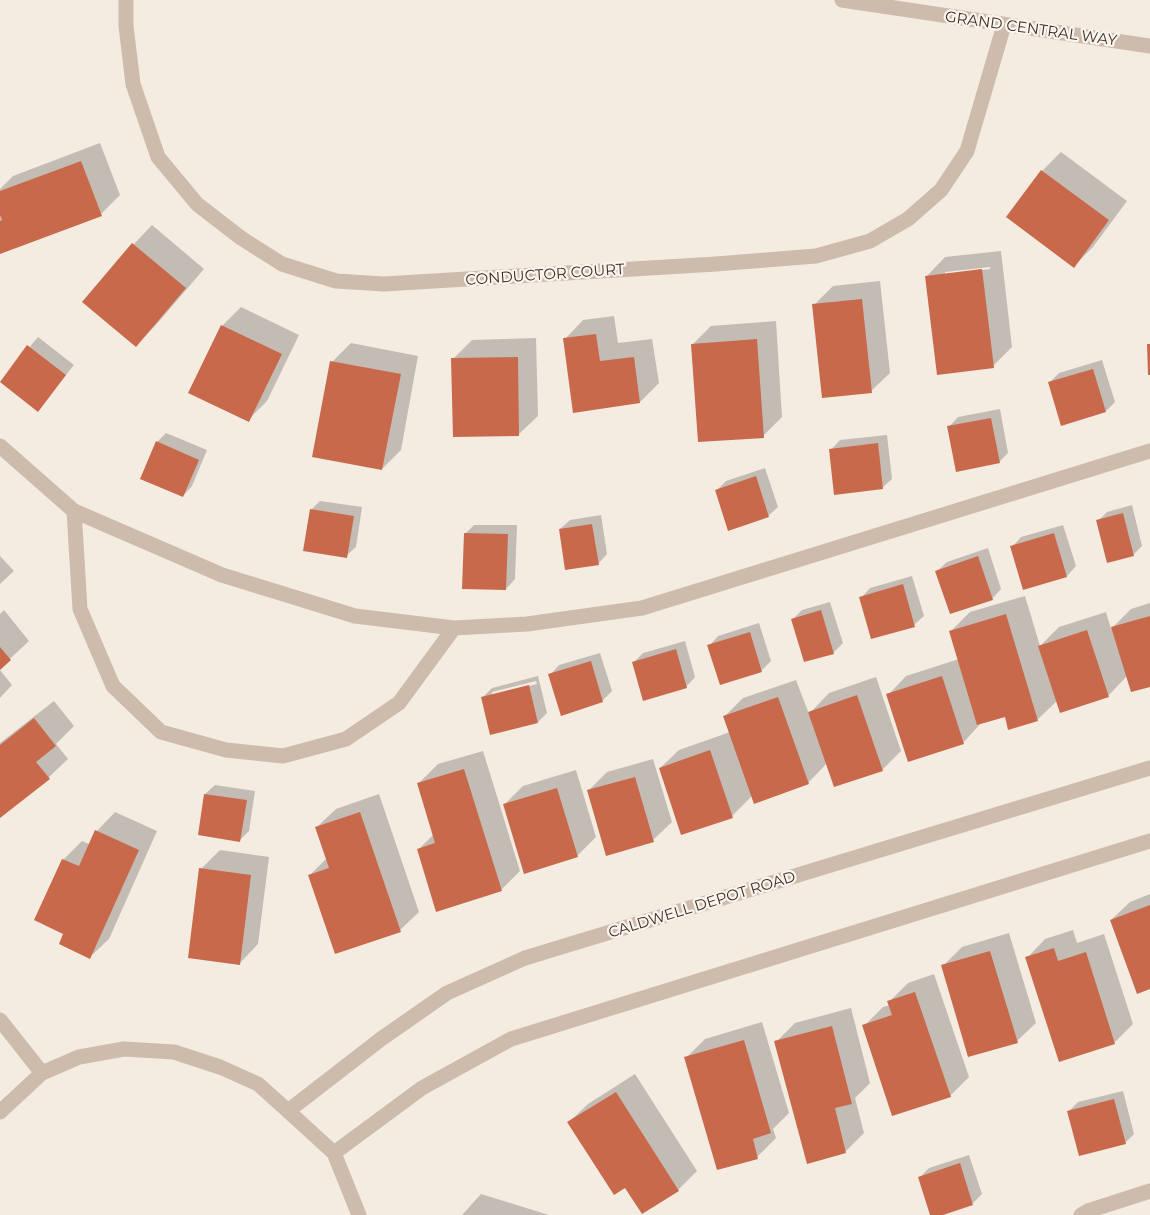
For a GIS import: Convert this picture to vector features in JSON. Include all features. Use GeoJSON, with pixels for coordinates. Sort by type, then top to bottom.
{"type":"FeatureCollection","features":[{"type":"Feature","properties":{"kind":"street","name":"CONDUCTOR COURT"},"geometry":{"type":"LineString","coordinates":[[126,0],[126,26],[133,84],[158,157],[197,204],[241,238],[282,264],[336,281],[384,284],[816,256],[870,241],[908,219],[941,190],[967,151],[1004,25]]}},
{"type":"Feature","properties":{"kind":"street","name":"GRAND CENTRAL WAY"},"geometry":{"type":"LineString","coordinates":[[842,0],[1150,46]]}},
{"type":"Feature","properties":{"kind":"street"},"geometry":{"type":"LineString","coordinates":[[0,446],[74,511],[222,575],[355,616],[454,628],[527,624],[642,608],[1150,451]]}},
{"type":"Feature","properties":{"kind":"street"},"geometry":{"type":"LineString","coordinates":[[74,511],[80,609],[113,686],[161,732],[226,750],[283,756],[346,739],[399,703],[454,628]]}},
{"type":"Feature","properties":{"kind":"street","name":"CALDWELL DEPOT ROAD"},"geometry":{"type":"LineString","coordinates":[[288,1111],[381,1039],[447,993],[525,958],[1150,768]]}},
{"type":"Feature","properties":{"kind":"street"},"geometry":{"type":"LineString","coordinates":[[334,1153],[422,1088],[511,1039],[1150,841]]}},
{"type":"Feature","properties":{"kind":"street"},"geometry":{"type":"LineString","coordinates":[[0,1020],[42,1073]]}},
{"type":"Feature","properties":{"kind":"street"},"geometry":{"type":"LineString","coordinates":[[0,1112],[42,1073],[79,1057],[124,1049],[174,1052],[220,1067],[258,1084],[334,1153],[359,1215]]}},
{"type":"Feature","properties":{"kind":"street"},"geometry":{"type":"LineString","coordinates":[[1081,1215],[1150,1191]]}},
{"type":"Feature","properties":{"kind":"building"},"geometry":{"type":"Polygon","coordinates":[[[81,161],[102,216],[0,254],[0,221],[2,220],[0,191],[81,161]]]}},
{"type":"Feature","properties":{"kind":"building"},"geometry":{"type":"Polygon","coordinates":[[[1041,170],[1109,220],[1074,268],[1006,217],[1041,170]]]}},
{"type":"Feature","properties":{"kind":"building"},"geometry":{"type":"Polygon","coordinates":[[[132,243],[186,288],[136,347],[82,302],[132,243]]]}},
{"type":"Feature","properties":{"kind":"building"},"geometry":{"type":"Polygon","coordinates":[[[982,269],[994,368],[937,375],[925,276],[982,269]]]}},
{"type":"Feature","properties":{"kind":"building"},"geometry":{"type":"Polygon","coordinates":[[[862,299],[872,393],[822,398],[812,304],[862,299]]]}},
{"type":"Feature","properties":{"kind":"building"},"geometry":{"type":"Polygon","coordinates":[[[221,325],[282,354],[249,422],[188,393],[221,325]]]}},
{"type":"Feature","properties":{"kind":"building"},"geometry":{"type":"Polygon","coordinates":[[[596,334],[600,361],[634,357],[640,403],[573,413],[563,338],[596,334]]]}},
{"type":"Feature","properties":{"kind":"building"},"geometry":{"type":"Polygon","coordinates":[[[757,339],[764,438],[698,442],[691,344],[757,339]]]}},
{"type":"Feature","properties":{"kind":"building"},"geometry":{"type":"Polygon","coordinates":[[[1147,344],[1150,344],[1150,375],[1148,375],[1147,344]]]}},
{"type":"Feature","properties":{"kind":"building"},"geometry":{"type":"Polygon","coordinates":[[[27,345],[66,375],[38,412],[0,382],[27,345]]]}},
{"type":"Feature","properties":{"kind":"building"},"geometry":{"type":"Polygon","coordinates":[[[518,357],[519,436],[453,437],[451,358],[518,357]]]}},
{"type":"Feature","properties":{"kind":"building"},"geometry":{"type":"Polygon","coordinates":[[[330,361],[401,374],[382,470],[312,457],[330,361]]]}},
{"type":"Feature","properties":{"kind":"building"},"geometry":{"type":"Polygon","coordinates":[[[1093,369],[1106,412],[1061,426],[1048,382],[1093,369]]]}},
{"type":"Feature","properties":{"kind":"building"},"geometry":{"type":"Polygon","coordinates":[[[991,418],[1000,463],[956,472],[947,426],[991,418]]]}},
{"type":"Feature","properties":{"kind":"building"},"geometry":{"type":"Polygon","coordinates":[[[156,441],[199,460],[183,497],[140,479],[156,441]]]}},
{"type":"Feature","properties":{"kind":"building"},"geometry":{"type":"Polygon","coordinates":[[[878,443],[883,489],[834,495],[829,449],[878,443]]]}},
{"type":"Feature","properties":{"kind":"building"},"geometry":{"type":"Polygon","coordinates":[[[756,476],[769,517],[728,531],[715,490],[756,476]]]}},
{"type":"Feature","properties":{"kind":"building"},"geometry":{"type":"Polygon","coordinates":[[[310,509],[354,516],[347,558],[303,551],[310,509]]]}},
{"type":"Feature","properties":{"kind":"building"},"geometry":{"type":"Polygon","coordinates":[[[1123,513],[1134,556],[1107,563],[1096,520],[1123,513]]]}},
{"type":"Feature","properties":{"kind":"building"},"geometry":{"type":"Polygon","coordinates":[[[592,524],[599,565],[565,570],[559,529],[592,524]]]}},
{"type":"Feature","properties":{"kind":"building"},"geometry":{"type":"Polygon","coordinates":[[[464,533],[508,534],[506,590],[462,589],[464,533]]]}},
{"type":"Feature","properties":{"kind":"building"},"geometry":{"type":"Polygon","coordinates":[[[1054,533],[1067,577],[1023,590],[1010,546],[1054,533]]]}},
{"type":"Feature","properties":{"kind":"building"},"geometry":{"type":"Polygon","coordinates":[[[978,556],[993,600],[950,614],[935,571],[978,556]]]}},
{"type":"Feature","properties":{"kind":"building"},"geometry":{"type":"Polygon","coordinates":[[[903,584],[915,627],[871,639],[859,597],[903,584]]]}},
{"type":"Feature","properties":{"kind":"building"},"geometry":{"type":"Polygon","coordinates":[[[821,610],[834,654],[804,662],[791,619],[821,610]]]}},
{"type":"Feature","properties":{"kind":"building"},"geometry":{"type":"Polygon","coordinates":[[[1006,614],[1038,721],[1008,730],[1005,717],[977,725],[949,631],[1006,614]]]}},
{"type":"Feature","properties":{"kind":"building"},"geometry":{"type":"Polygon","coordinates":[[[1150,616],[1150,687],[1131,692],[1111,627],[1150,616]]]}},
{"type":"Feature","properties":{"kind":"building"},"geometry":{"type":"Polygon","coordinates":[[[1087,630],[1109,697],[1060,713],[1038,646],[1087,630]]]}},
{"type":"Feature","properties":{"kind":"building"},"geometry":{"type":"Polygon","coordinates":[[[750,632],[762,672],[720,685],[707,645],[750,632]]]}},
{"type":"Feature","properties":{"kind":"building"},"geometry":{"type":"Polygon","coordinates":[[[0,647],[11,660],[0,670],[0,647]]]}},
{"type":"Feature","properties":{"kind":"building"},"geometry":{"type":"Polygon","coordinates":[[[676,649],[687,688],[643,701],[632,662],[676,649]]]}},
{"type":"Feature","properties":{"kind":"building"},"geometry":{"type":"Polygon","coordinates":[[[591,661],[603,702],[561,716],[548,674],[591,661]]]}},
{"type":"Feature","properties":{"kind":"building"},"geometry":{"type":"Polygon","coordinates":[[[942,676],[964,744],[908,762],[886,694],[942,676]]]}},
{"type":"Feature","properties":{"kind":"building"},"geometry":{"type":"Polygon","coordinates":[[[529,685],[538,723],[490,735],[481,697],[529,685]]]}},
{"type":"Feature","properties":{"kind":"building"},"geometry":{"type":"Polygon","coordinates":[[[857,695],[883,771],[834,787],[808,712],[857,695]]]}},
{"type":"Feature","properties":{"kind":"building"},"geometry":{"type":"Polygon","coordinates":[[[778,697],[809,784],[754,804],[723,716],[778,697]]]}},
{"type":"Feature","properties":{"kind":"building"},"geometry":{"type":"Polygon","coordinates":[[[34,718],[56,746],[36,762],[50,779],[0,818],[0,745],[34,718]]]}},
{"type":"Feature","properties":{"kind":"building"},"geometry":{"type":"Polygon","coordinates":[[[710,750],[733,818],[681,835],[659,768],[710,750]]]}},
{"type":"Feature","properties":{"kind":"building"},"geometry":{"type":"Polygon","coordinates":[[[464,769],[502,891],[436,912],[417,849],[435,843],[417,783],[464,769]]]}},
{"type":"Feature","properties":{"kind":"building"},"geometry":{"type":"Polygon","coordinates":[[[635,777],[654,842],[606,856],[587,790],[635,777]]]}},
{"type":"Feature","properties":{"kind":"building"},"geometry":{"type":"Polygon","coordinates":[[[557,788],[578,857],[524,874],[503,804],[557,788]]]}},
{"type":"Feature","properties":{"kind":"building"},"geometry":{"type":"Polygon","coordinates":[[[204,794],[247,800],[240,842],[198,835],[204,794]]]}},
{"type":"Feature","properties":{"kind":"building"},"geometry":{"type":"Polygon","coordinates":[[[360,812],[401,932],[335,954],[308,875],[329,868],[315,827],[360,812]]]}},
{"type":"Feature","properties":{"kind":"building"},"geometry":{"type":"Polygon","coordinates":[[[95,830],[139,850],[90,959],[59,944],[63,934],[34,920],[62,859],[79,866],[95,830]]]}},
{"type":"Feature","properties":{"kind":"building"},"geometry":{"type":"Polygon","coordinates":[[[199,868],[251,875],[240,965],[188,958],[199,868]]]}},
{"type":"Feature","properties":{"kind":"building"},"geometry":{"type":"Polygon","coordinates":[[[1150,905],[1150,989],[1137,994],[1110,920],[1150,905]]]}},
{"type":"Feature","properties":{"kind":"building"},"geometry":{"type":"Polygon","coordinates":[[[1054,948],[1058,961],[1086,952],[1115,1044],[1059,1062],[1025,957],[1054,948]]]}},
{"type":"Feature","properties":{"kind":"building"},"geometry":{"type":"Polygon","coordinates":[[[990,951],[1018,1043],[968,1057],[941,965],[990,951]]]}},
{"type":"Feature","properties":{"kind":"building"},"geometry":{"type":"Polygon","coordinates":[[[915,992],[951,1097],[892,1116],[862,1025],[892,1015],[887,1001],[915,992]]]}},
{"type":"Feature","properties":{"kind":"building"},"geometry":{"type":"Polygon","coordinates":[[[832,1026],[852,1104],[835,1108],[846,1153],[807,1164],[774,1041],[832,1026]]]}},
{"type":"Feature","properties":{"kind":"building"},"geometry":{"type":"Polygon","coordinates":[[[744,1040],[771,1133],[753,1139],[758,1159],[717,1170],[684,1057],[744,1040]]]}},
{"type":"Feature","properties":{"kind":"building"},"geometry":{"type":"Polygon","coordinates":[[[616,1092],[679,1191],[642,1214],[625,1188],[614,1195],[567,1122],[616,1092]]]}},
{"type":"Feature","properties":{"kind":"building"},"geometry":{"type":"Polygon","coordinates":[[[1114,1099],[1126,1144],[1079,1156],[1067,1111],[1114,1099]]]}},
{"type":"Feature","properties":{"kind":"building"},"geometry":{"type":"Polygon","coordinates":[[[960,1163],[973,1205],[943,1215],[930,1215],[918,1177],[960,1163]]]}}]}
